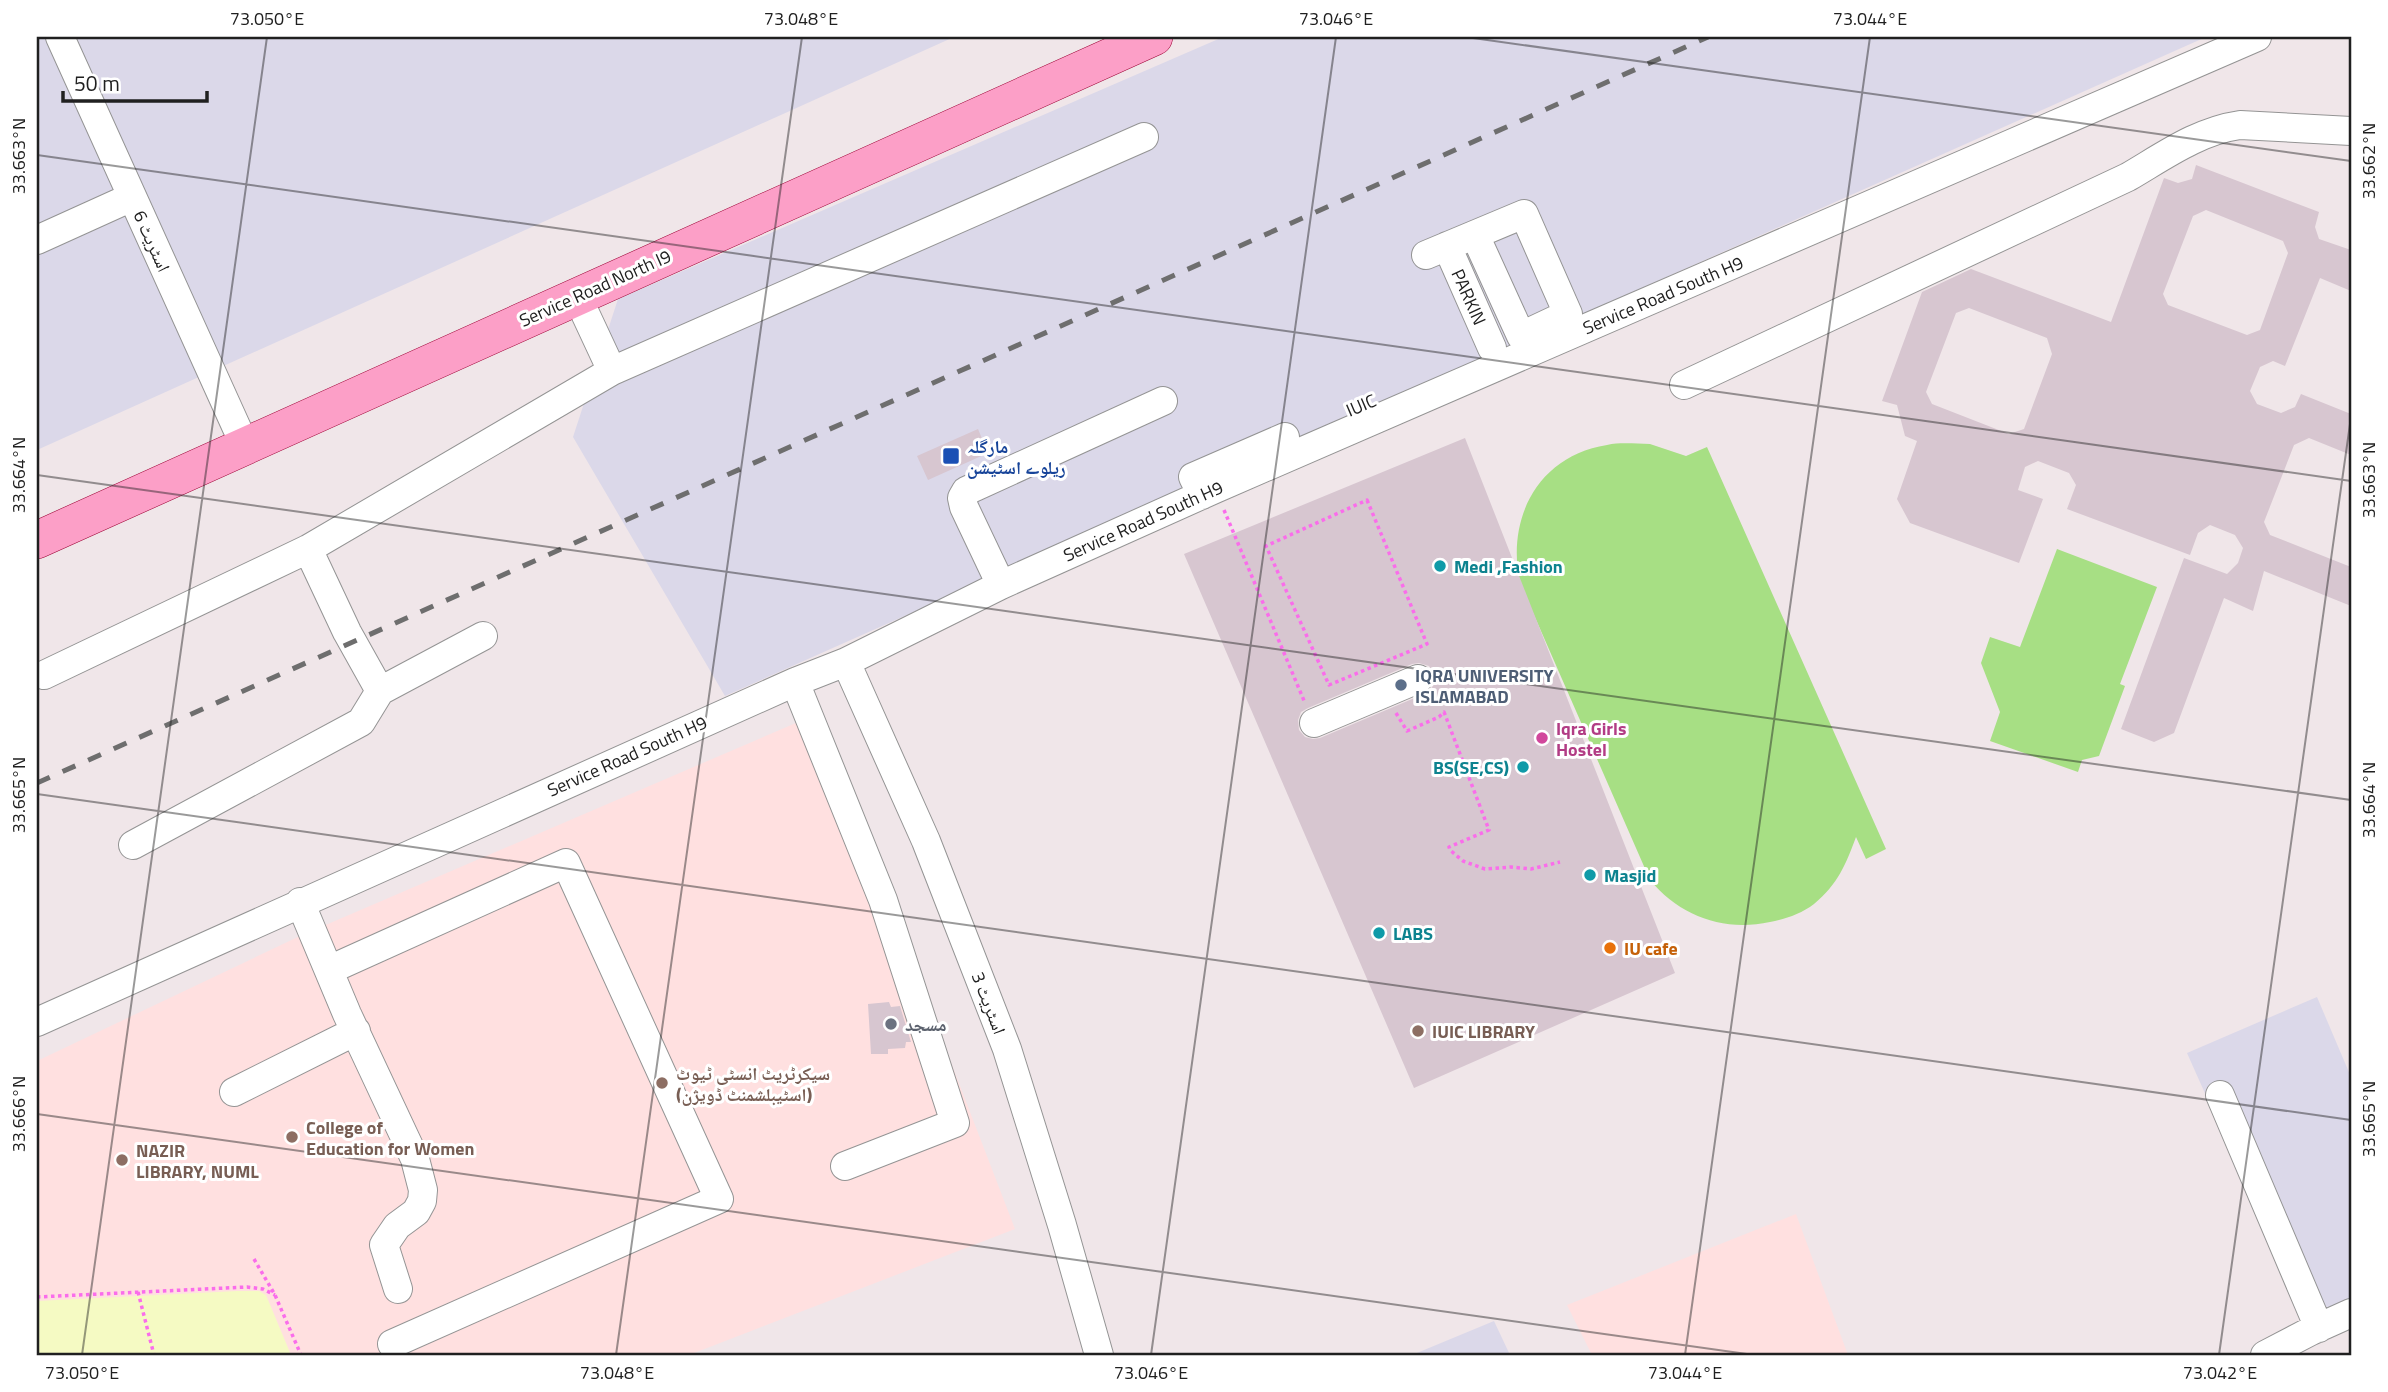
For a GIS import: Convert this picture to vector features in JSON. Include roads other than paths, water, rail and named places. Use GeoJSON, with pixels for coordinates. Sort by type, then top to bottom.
{"type":"FeatureCollection","features":[{"type":"Feature","properties":{"kind":"main road","name":"Service Road North I9"},"geometry":{"type":"LineString","coordinates":[[37,540],[1154,37]]}},
{"type":"Feature","properties":{"kind":"street","name":"اسٹریٹ 6"},"geometry":{"type":"LineString","coordinates":[[60,37],[244,446]]}},
{"type":"Feature","properties":{"kind":"street","name":"Service Road South H9"},"geometry":{"type":"LineString","coordinates":[[37,1022],[300,902],[795,682],[846,662],[1203,487],[2257,37]]}},
{"type":"Feature","properties":{"kind":"street"},"geometry":{"type":"LineString","coordinates":[[1684,385],[2128,177],[2190,139],[2240,125],[2351,131]]}},
{"type":"Feature","properties":{"kind":"street"},"geometry":{"type":"LineString","coordinates":[[44,675],[308,549],[612,371],[1144,137]]}},
{"type":"Feature","properties":{"kind":"street"},"geometry":{"type":"LineString","coordinates":[[37,240],[132,197]]}},
{"type":"Feature","properties":{"kind":"street","name":"IUIC"},"geometry":{"type":"LineString","coordinates":[[1203,487],[1568,314],[1524,215],[1475,235]]}},
{"type":"Feature","properties":{"kind":"street"},"geometry":{"type":"LineString","coordinates":[[1475,235],[1525,334]]}},
{"type":"Feature","properties":{"kind":"street","name":"PARKIN"},"geometry":{"type":"LineString","coordinates":[[1475,235],[1436,251],[1492,348]]}},
{"type":"Feature","properties":{"kind":"street"},"geometry":{"type":"LineString","coordinates":[[577,296],[612,371]]}},
{"type":"Feature","properties":{"kind":"street"},"geometry":{"type":"LineString","coordinates":[[1001,585],[964,507],[962,498],[966,491],[1163,401]]}},
{"type":"Feature","properties":{"kind":"street"},"geometry":{"type":"LineString","coordinates":[[308,549],[347,632],[380,691]]}},
{"type":"Feature","properties":{"kind":"street"},"geometry":{"type":"LineString","coordinates":[[133,845],[361,722],[380,691],[483,636]]}},
{"type":"Feature","properties":{"kind":"street","name":"اسٹریٹ 3"},"geometry":{"type":"LineString","coordinates":[[846,662],[926,841],[1006,1049],[1062,1225],[1099,1355]]}},
{"type":"Feature","properties":{"kind":"street"},"geometry":{"type":"LineString","coordinates":[[1314,723],[1418,679]]}},
{"type":"Feature","properties":{"kind":"street"},"geometry":{"type":"LineString","coordinates":[[795,682],[883,900],[955,1123],[845,1166]]}},
{"type":"Feature","properties":{"kind":"street"},"geometry":{"type":"LineString","coordinates":[[329,970],[566,863],[719,1199],[392,1344]]}},
{"type":"Feature","properties":{"kind":"street"},"geometry":{"type":"LineString","coordinates":[[300,902],[415,1159],[423,1190],[422,1201],[415,1212],[397,1226],[384,1245],[398,1289]]}},
{"type":"Feature","properties":{"kind":"street"},"geometry":{"type":"LineString","coordinates":[[234,1092],[356,1031]]}},
{"type":"Feature","properties":{"kind":"street"},"geometry":{"type":"LineString","coordinates":[[2220,1095],[2319,1328]]}},
{"type":"Feature","properties":{"kind":"street"},"geometry":{"type":"LineString","coordinates":[[2265,1355],[2351,1314]]}},
{"type":"Feature","properties":{"kind":"railway"},"geometry":{"type":"LineString","coordinates":[[37,783],[1708,37]]}},
{"type":"Feature","properties":{"kind":"place","name":"مارگلہ ریلوے اسٹیشن"},"geometry":{"type":"Point","coordinates":[951,456]}},
{"type":"Feature","properties":{"kind":"place","name":"Medi ,Fashion"},"geometry":{"type":"Point","coordinates":[1440,566]}},
{"type":"Feature","properties":{"kind":"place","name":"IQRA UNIVERSITY ISLAMABAD"},"geometry":{"type":"Point","coordinates":[1401,685]}},
{"type":"Feature","properties":{"kind":"place","name":"Iqra Girls Hostel"},"geometry":{"type":"Point","coordinates":[1542,738]}},
{"type":"Feature","properties":{"kind":"place","name":"BS(SE,CS)"},"geometry":{"type":"Point","coordinates":[1523,767]}},
{"type":"Feature","properties":{"kind":"place","name":"Masjid"},"geometry":{"type":"Point","coordinates":[1590,875]}},
{"type":"Feature","properties":{"kind":"place","name":"LABS"},"geometry":{"type":"Point","coordinates":[1379,933]}},
{"type":"Feature","properties":{"kind":"place","name":"IU cafe"},"geometry":{"type":"Point","coordinates":[1610,948]}},
{"type":"Feature","properties":{"kind":"place","name":"مسجد"},"geometry":{"type":"Point","coordinates":[891,1024]}},
{"type":"Feature","properties":{"kind":"place","name":"IUIC LIBRARY"},"geometry":{"type":"Point","coordinates":[1418,1031]}},
{"type":"Feature","properties":{"kind":"place","name":"سیکرٹریٹ انسٹی ٹیوٹ (اسٹیبلشمنٹ ڈویژن)"},"geometry":{"type":"Point","coordinates":[662,1083]}},
{"type":"Feature","properties":{"kind":"place","name":"College of Education for Women"},"geometry":{"type":"Point","coordinates":[292,1137]}},
{"type":"Feature","properties":{"kind":"place","name":"NAZIR LIBRARY, NUML"},"geometry":{"type":"Point","coordinates":[122,1160]}}]}
